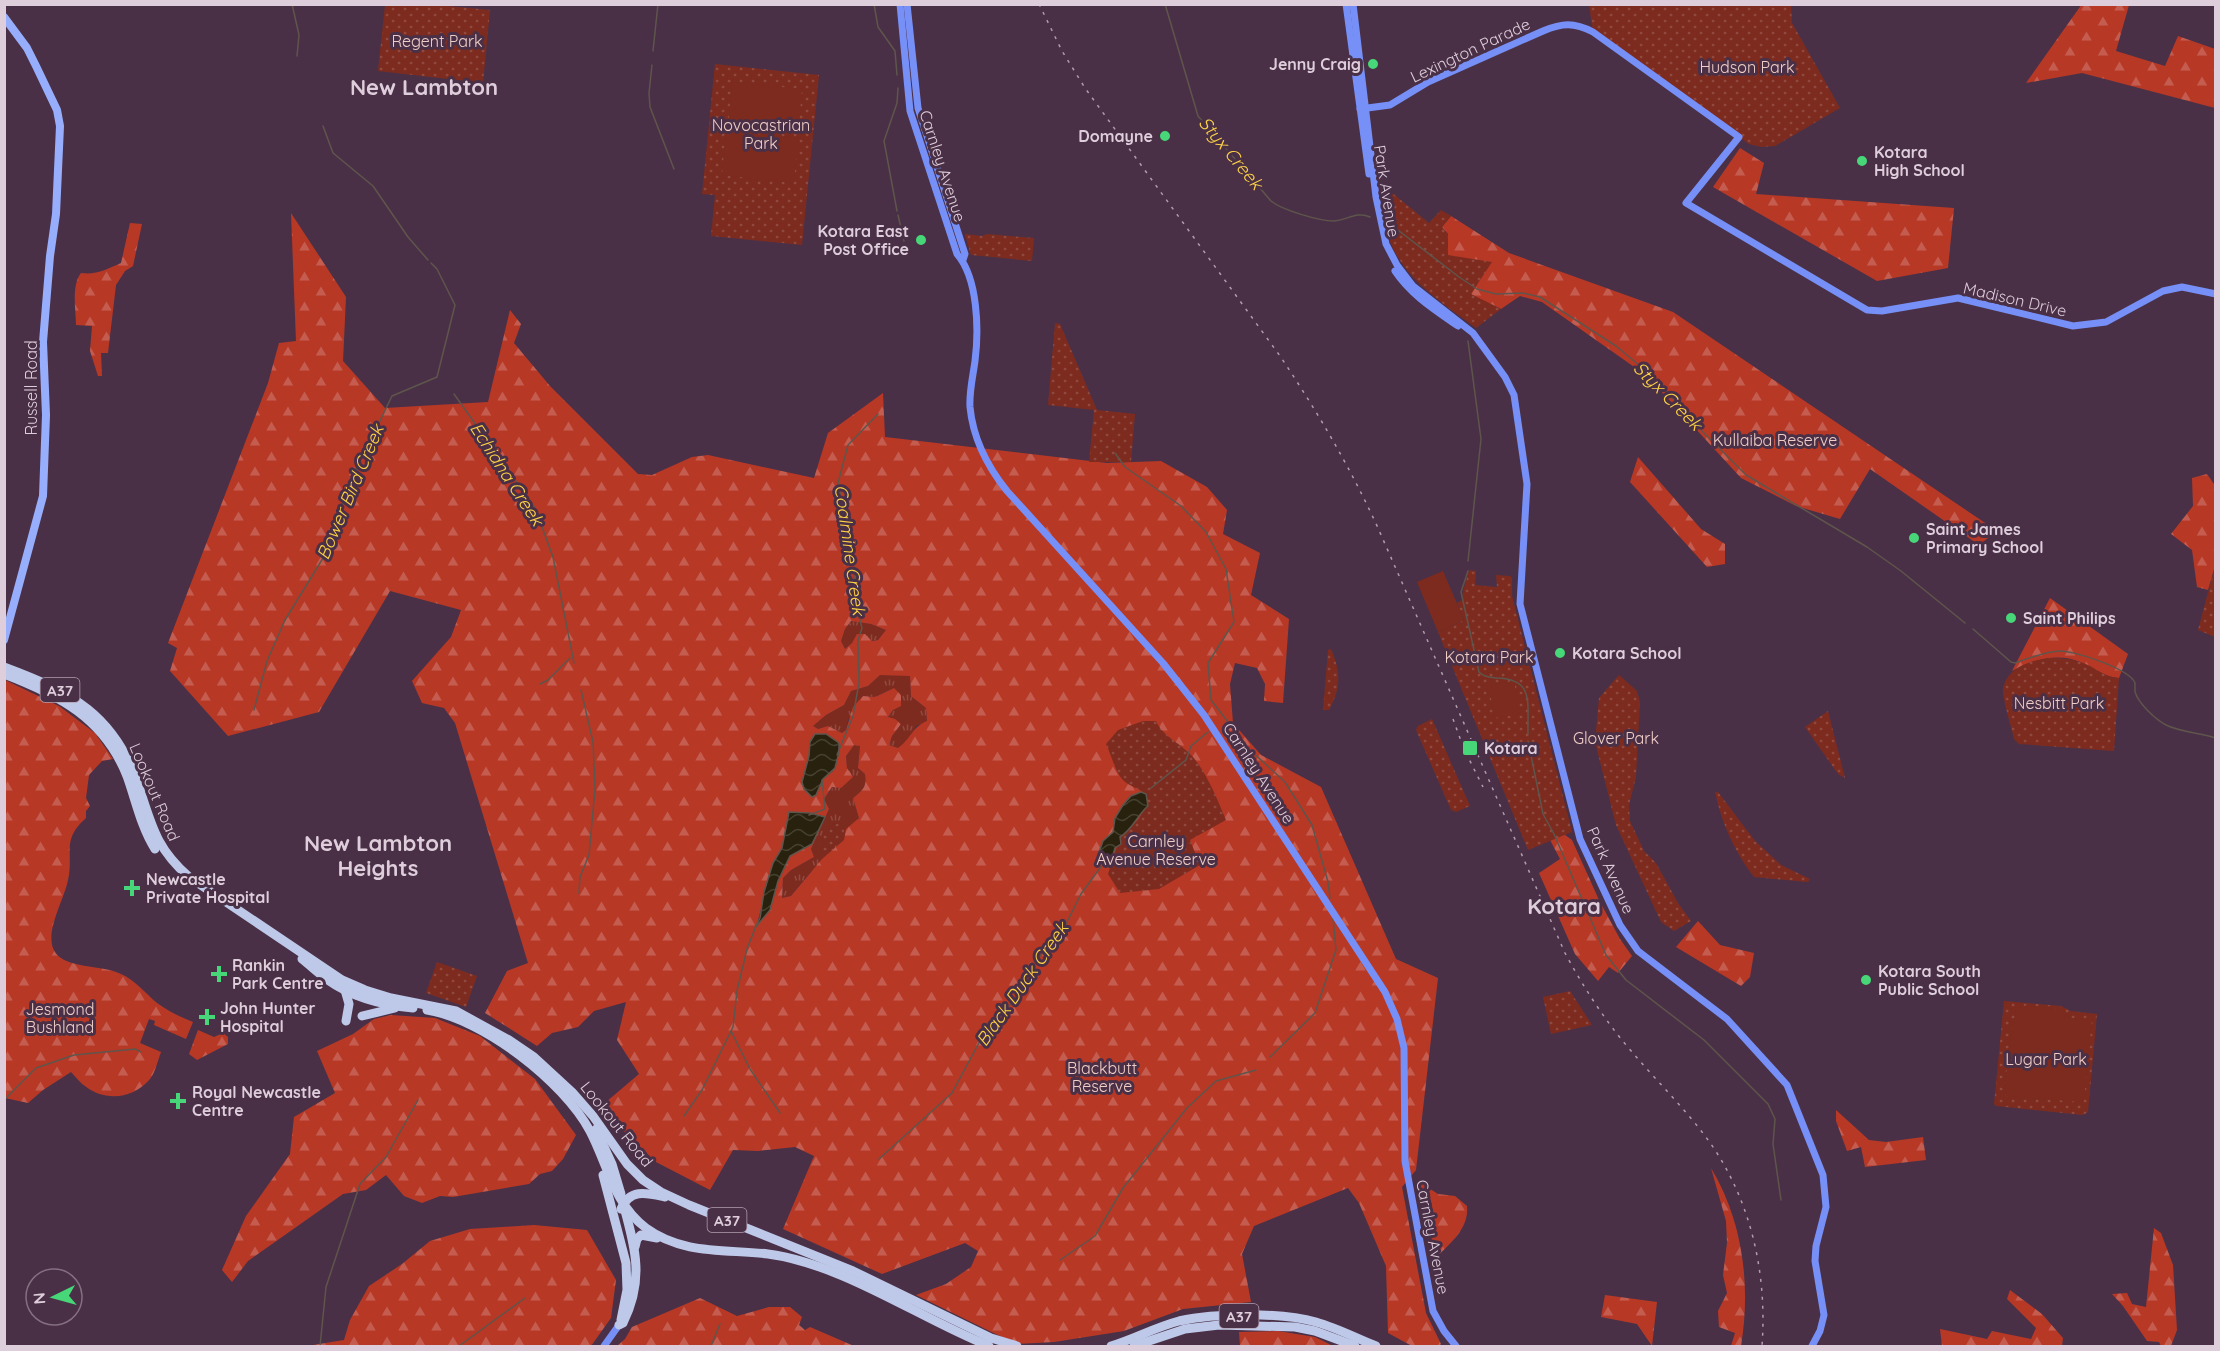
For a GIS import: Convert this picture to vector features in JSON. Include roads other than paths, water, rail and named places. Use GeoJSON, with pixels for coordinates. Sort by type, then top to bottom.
{"type":"FeatureCollection","features":[{"type":"Feature","properties":{"kind":"highway","name":"Lookout Road"},"geometry":{"type":"LineString","coordinates":[[6,668],[52,693],[82,713],[98,729],[118,757],[144,828],[153,845],[174,871],[291,951],[326,979],[345,990],[375,1002],[434,1011],[478,1028],[533,1067],[593,1116],[620,1156],[637,1175],[661,1192],[843,1266],[992,1338],[1017,1347]]}},
{"type":"Feature","properties":{"kind":"highway","name":"Lookout Road"},"geometry":{"type":"LineString","coordinates":[[6,668],[63,691],[90,710],[116,738],[128,759],[158,843],[176,866],[189,877],[346,982],[391,998],[445,1007],[490,1028],[534,1057],[576,1103],[595,1142],[609,1180],[623,1203],[638,1221],[663,1238],[691,1248],[768,1254],[812,1265],[989,1347]]}},
{"type":"Feature","properties":{"kind":"highway"},"geometry":{"type":"LineString","coordinates":[[345,990],[349,1004],[346,1021]]}},
{"type":"Feature","properties":{"kind":"highway"},"geometry":{"type":"LineString","coordinates":[[362,1016],[398,1007]]}},
{"type":"Feature","properties":{"kind":"highway"},"geometry":{"type":"LineString","coordinates":[[576,1103],[604,1144],[614,1170],[635,1250],[637,1275],[635,1293],[626,1318],[619,1325]]}},
{"type":"Feature","properties":{"kind":"highway"},"geometry":{"type":"LineString","coordinates":[[595,1142],[593,1147],[626,1263],[627,1290],[619,1325]]}},
{"type":"Feature","properties":{"kind":"highway"},"geometry":{"type":"LineString","coordinates":[[619,1325],[628,1300],[631,1275],[621,1213],[623,1203],[628,1196],[639,1193],[654,1194],[689,1205]]}},
{"type":"Feature","properties":{"kind":"highway"},"geometry":{"type":"LineString","coordinates":[[638,1221],[630,1203],[632,1197],[639,1193]]}},
{"type":"Feature","properties":{"kind":"highway"},"geometry":{"type":"LineString","coordinates":[[635,1250],[636,1241],[641,1235],[663,1238]]}},
{"type":"Feature","properties":{"kind":"highway","name":"A37"},"geometry":{"type":"LineString","coordinates":[[1111,1347],[1179,1321],[1233,1316],[1281,1317],[1315,1322],[1376,1347]]}},
{"type":"Feature","properties":{"kind":"highway","name":"A37"},"geometry":{"type":"LineString","coordinates":[[1134,1347],[1169,1333],[1194,1327],[1282,1325],[1316,1331],[1354,1347]]}},
{"type":"Feature","properties":{"kind":"main road","name":"Carnley Avenue"},"geometry":{"type":"LineString","coordinates":[[900,4],[910,111],[957,254],[963,260]]}},
{"type":"Feature","properties":{"kind":"main road","name":"Carnley Avenue"},"geometry":{"type":"LineString","coordinates":[[907,4],[918,108],[964,252],[963,260],[976,307],[977,330],[970,405],[974,431],[987,463],[1012,497],[1140,637],[1204,715],[1352,939],[1392,1006],[1404,1048],[1407,1177],[1420,1231],[1434,1311],[1444,1331],[1456,1347]]}},
{"type":"Feature","properties":{"kind":"main road","name":"Park Avenue"},"geometry":{"type":"LineString","coordinates":[[1346,4],[1363,109],[1378,228],[1384,251],[1408,288],[1427,305],[1477,341]]}},
{"type":"Feature","properties":{"kind":"main road","name":"Park Avenue"},"geometry":{"type":"LineString","coordinates":[[1353,4],[1363,109]]}},
{"type":"Feature","properties":{"kind":"main road","name":"Russell Road"},"geometry":{"type":"LineString","coordinates":[[4,17],[27,48],[36,66],[58,115],[60,132],[56,214],[43,342],[46,415],[43,496],[4,640]]}},
{"type":"Feature","properties":{"kind":"main road","name":"Lexington Parade"},"geometry":{"type":"LineString","coordinates":[[1363,109],[1390,105],[1428,82],[1543,31],[1562,24],[1575,24],[1593,32],[1739,137],[1686,203]]}},
{"type":"Feature","properties":{"kind":"main road","name":"Madison Drive"},"geometry":{"type":"LineString","coordinates":[[1686,203],[1873,312],[1958,298],[2064,324],[2083,326],[2106,322],[2163,291],[2182,287],[2216,294]]}},
{"type":"Feature","properties":{"kind":"main road","name":"Park Avenue"},"geometry":{"type":"LineString","coordinates":[[1378,228],[1393,259],[1409,282],[1473,333],[1511,388],[1516,406],[1527,484],[1520,604],[1580,839],[1620,925],[1638,951],[1727,1019],[1787,1085],[1823,1175],[1826,1207],[1816,1246],[1815,1261],[1824,1315],[1820,1331],[1812,1347]]}},
{"type":"Feature","properties":{"kind":"main road"},"geometry":{"type":"LineString","coordinates":[[1409,282],[1427,305],[1432,305],[1453,317]]}},
{"type":"Feature","properties":{"kind":"main road"},"geometry":{"type":"LineString","coordinates":[[604,1347],[619,1325]]}},
{"type":"Feature","properties":{"kind":"water"},"geometry":{"type":"Polygon","coordinates":[[[815,734],[826,734],[839,743],[839,752],[835,768],[823,779],[816,795],[812,797],[804,789],[802,782],[810,742],[815,734]]]}},
{"type":"Feature","properties":{"kind":"water"},"geometry":{"type":"Polygon","coordinates":[[[1141,792],[1146,794],[1148,806],[1120,837],[1121,844],[1115,848],[1112,858],[1103,864],[1098,855],[1103,841],[1113,832],[1115,818],[1131,796],[1141,792]]]}},
{"type":"Feature","properties":{"kind":"water"},"geometry":{"type":"Polygon","coordinates":[[[789,812],[810,813],[825,817],[812,844],[790,856],[778,881],[770,910],[755,928],[760,918],[764,892],[773,863],[782,848],[789,812]]]}},
{"type":"Feature","properties":{"kind":"waterway"},"geometry":{"type":"LineString","coordinates":[[292,4],[299,35],[297,56]]}},
{"type":"Feature","properties":{"kind":"waterway"},"geometry":{"type":"LineString","coordinates":[[653,51],[658,4]]}},
{"type":"Feature","properties":{"kind":"waterway"},"geometry":{"type":"LineString","coordinates":[[874,4],[878,27],[895,51],[897,75]]}},
{"type":"Feature","properties":{"kind":"waterway","name":"Styx Creek"},"geometry":{"type":"LineString","coordinates":[[1165,4],[1198,116],[1271,201],[1292,211],[1327,221],[1361,215],[1370,217]]}},
{"type":"Feature","properties":{"kind":"waterway"},"geometry":{"type":"LineString","coordinates":[[652,65],[650,107],[674,169]]}},
{"type":"Feature","properties":{"kind":"waterway"},"geometry":{"type":"LineString","coordinates":[[897,211],[884,141],[897,103],[898,88]]}},
{"type":"Feature","properties":{"kind":"waterway","name":"Bower Bird Creek"},"geometry":{"type":"LineString","coordinates":[[323,126],[333,153],[373,186],[408,237],[428,260]]}},
{"type":"Feature","properties":{"kind":"waterway"},"geometry":{"type":"LineString","coordinates":[[898,215],[904,241]]}},
{"type":"Feature","properties":{"kind":"waterway","name":"Styx Creek"},"geometry":{"type":"LineString","coordinates":[[1385,224],[1394,227],[1477,289],[1496,294],[1523,293],[1540,297],[1616,346],[1658,381],[1693,422],[1746,475],[1867,547],[1901,571],[1965,623]]}},
{"type":"Feature","properties":{"kind":"waterway","name":"Bower Bird Creek"},"geometry":{"type":"LineString","coordinates":[[254,710],[267,661],[285,620],[328,550],[346,491],[392,396],[437,377],[455,305],[437,269],[431,263]]}},
{"type":"Feature","properties":{"kind":"waterway"},"geometry":{"type":"LineString","coordinates":[[1468,341],[1481,439],[1468,561]]}},
{"type":"Feature","properties":{"kind":"waterway","name":"Echidna Creek"},"geometry":{"type":"LineString","coordinates":[[454,394],[535,508],[553,557],[574,663]]}},
{"type":"Feature","properties":{"kind":"waterway","name":"Coalmine Creek"},"geometry":{"type":"LineString","coordinates":[[837,755],[853,716],[859,683],[858,640],[862,628],[855,601],[853,552],[838,483],[848,445],[878,414]]}},
{"type":"Feature","properties":{"kind":"waterway"},"geometry":{"type":"LineString","coordinates":[[1115,453],[1125,467],[1181,506],[1206,532],[1226,569],[1234,622],[1208,663],[1211,700],[1248,748],[1285,782],[1312,825],[1328,882],[1330,898]]}},
{"type":"Feature","properties":{"kind":"waterway"},"geometry":{"type":"LineString","coordinates":[[1468,571],[1461,592],[1479,672],[1487,676],[1509,679],[1523,688],[1528,703],[1528,734]]}},
{"type":"Feature","properties":{"kind":"waterway","name":"Styx Creek"},"geometry":{"type":"LineString","coordinates":[[1973,629],[2011,662],[2015,663],[2059,651],[2088,657],[2112,666],[2131,678],[2135,683],[2135,692],[2140,701],[2148,711],[2166,725],[2216,738]]}},
{"type":"Feature","properties":{"kind":"waterway"},"geometry":{"type":"LineString","coordinates":[[540,684],[548,680],[570,658]]}},
{"type":"Feature","properties":{"kind":"waterway","name":"Echidna Creek"},"geometry":{"type":"LineString","coordinates":[[579,893],[580,877],[589,855],[595,789],[593,742],[581,690]]}},
{"type":"Feature","properties":{"kind":"waterway","name":"Black Duck Creek"},"geometry":{"type":"LineString","coordinates":[[1151,788],[1186,760],[1191,746],[1208,732]]}},
{"type":"Feature","properties":{"kind":"waterway"},"geometry":{"type":"LineString","coordinates":[[1528,741],[1543,814],[1554,834],[1606,955],[1626,980],[1704,1040],[1768,1104],[1775,1119],[1773,1144],[1781,1200]]}},
{"type":"Feature","properties":{"kind":"waterway","name":"Coalmine Creek"},"geometry":{"type":"LineString","coordinates":[[809,815],[825,809],[822,780]]}},
{"type":"Feature","properties":{"kind":"waterway","name":"Black Duck Creek"},"geometry":{"type":"LineString","coordinates":[[879,1159],[952,1093],[981,1039],[1016,997],[1040,956],[1064,928],[1081,894],[1103,864]]}},
{"type":"Feature","properties":{"kind":"waterway"},"geometry":{"type":"LineString","coordinates":[[1270,1057],[1315,1013],[1336,950],[1333,918]]}},
{"type":"Feature","properties":{"kind":"waterway","name":"Coalmine Creek"},"geometry":{"type":"LineString","coordinates":[[684,1116],[702,1090],[733,1027],[737,991],[747,949],[756,926]]}},
{"type":"Feature","properties":{"kind":"waterway"},"geometry":{"type":"LineString","coordinates":[[731,1031],[750,1069],[780,1113]]}},
{"type":"Feature","properties":{"kind":"waterway"},"geometry":{"type":"LineString","coordinates":[[4,1100],[36,1068],[74,1055],[135,1049],[141,1052]]}},
{"type":"Feature","properties":{"kind":"waterway"},"geometry":{"type":"LineString","coordinates":[[1060,1260],[1095,1236],[1123,1188],[1187,1108],[1216,1081],[1256,1070]]}},
{"type":"Feature","properties":{"kind":"waterway"},"geometry":{"type":"LineString","coordinates":[[320,1346],[326,1287],[360,1184],[386,1157],[418,1100]]}},
{"type":"Feature","properties":{"kind":"waterway"},"geometry":{"type":"LineString","coordinates":[[459,1346],[525,1298]]}},
{"type":"Feature","properties":{"kind":"waterway"},"geometry":{"type":"LineString","coordinates":[[711,1346],[720,1324]]}},
{"type":"Feature","properties":{"kind":"railway"},"geometry":{"type":"LineString","coordinates":[[1039,4],[1062,51],[1085,88],[1280,356],[1320,419],[1378,528],[1565,953],[1587,992],[1613,1028],[1696,1124],[1728,1172],[1739,1196],[1755,1244],[1762,1295],[1762,1346]]}},
{"type":"Feature","properties":{"kind":"railway"},"geometry":{"type":"LineString","coordinates":[[1453,719],[1464,749],[1483,787]]}},
{"type":"Feature","properties":{"kind":"place","name":"Jenny Craig"},"geometry":{"type":"Point","coordinates":[1373,64]}},
{"type":"Feature","properties":{"kind":"place","name":"Domayne"},"geometry":{"type":"Point","coordinates":[1165,136]}},
{"type":"Feature","properties":{"kind":"place","name":"Kotara High School"},"geometry":{"type":"Point","coordinates":[1862,161]}},
{"type":"Feature","properties":{"kind":"place","name":"Kotara East Post Office"},"geometry":{"type":"Point","coordinates":[921,240]}},
{"type":"Feature","properties":{"kind":"place","name":"Saint James Primary School"},"geometry":{"type":"Point","coordinates":[1914,538]}},
{"type":"Feature","properties":{"kind":"place","name":"Saint Philips"},"geometry":{"type":"Point","coordinates":[2011,618]}},
{"type":"Feature","properties":{"kind":"place","name":"Kotara School"},"geometry":{"type":"Point","coordinates":[1560,653]}},
{"type":"Feature","properties":{"kind":"place","name":"Kotara"},"geometry":{"type":"Point","coordinates":[1470,748]}},
{"type":"Feature","properties":{"kind":"place","name":"Newcastle Private Hospital"},"geometry":{"type":"Point","coordinates":[132,888]}},
{"type":"Feature","properties":{"kind":"place","name":"Rankin Park Centre"},"geometry":{"type":"Point","coordinates":[219,974]}},
{"type":"Feature","properties":{"kind":"place","name":"Kotara South Public School"},"geometry":{"type":"Point","coordinates":[1866,980]}},
{"type":"Feature","properties":{"kind":"place","name":"John Hunter Hospital"},"geometry":{"type":"Point","coordinates":[207,1017]}},
{"type":"Feature","properties":{"kind":"place","name":"Royal Newcastle Centre"},"geometry":{"type":"Point","coordinates":[178,1101]}},
{"type":"Feature","properties":{"kind":"district","name":"New Lambton"},"geometry":{"type":"Point","coordinates":[424,87]}},
{"type":"Feature","properties":{"kind":"district","name":"New Lambton Heights"},"geometry":{"type":"Point","coordinates":[378,856]}},
{"type":"Feature","properties":{"kind":"district","name":"Kotara"},"geometry":{"type":"Point","coordinates":[1564,906]}},
{"type":"Feature","properties":{"kind":"park label","name":"Regent Park"},"geometry":{"type":"Point","coordinates":[437,41]}},
{"type":"Feature","properties":{"kind":"park label","name":"Hudson Park"},"geometry":{"type":"Point","coordinates":[1747,67]}},
{"type":"Feature","properties":{"kind":"park label","name":"Novocastrian Park"},"geometry":{"type":"Point","coordinates":[761,134]}},
{"type":"Feature","properties":{"kind":"park label","name":"Kullaiba Reserve"},"geometry":{"type":"Point","coordinates":[1775,440]}},
{"type":"Feature","properties":{"kind":"park label","name":"Kotara Park"},"geometry":{"type":"Point","coordinates":[1489,657]}},
{"type":"Feature","properties":{"kind":"park label","name":"Nesbitt Park"},"geometry":{"type":"Point","coordinates":[2059,703]}},
{"type":"Feature","properties":{"kind":"park label","name":"Glover Park"},"geometry":{"type":"Point","coordinates":[1616,738]}},
{"type":"Feature","properties":{"kind":"park label","name":"Carnley Avenue Reserve"},"geometry":{"type":"Point","coordinates":[1156,850]}},
{"type":"Feature","properties":{"kind":"park label","name":"Jesmond Bushland"},"geometry":{"type":"Point","coordinates":[60,1018]}},
{"type":"Feature","properties":{"kind":"park label","name":"Lugar Park"},"geometry":{"type":"Point","coordinates":[2046,1059]}},
{"type":"Feature","properties":{"kind":"park label","name":"Blackbutt Reserve"},"geometry":{"type":"Point","coordinates":[1102,1077]}}]}
